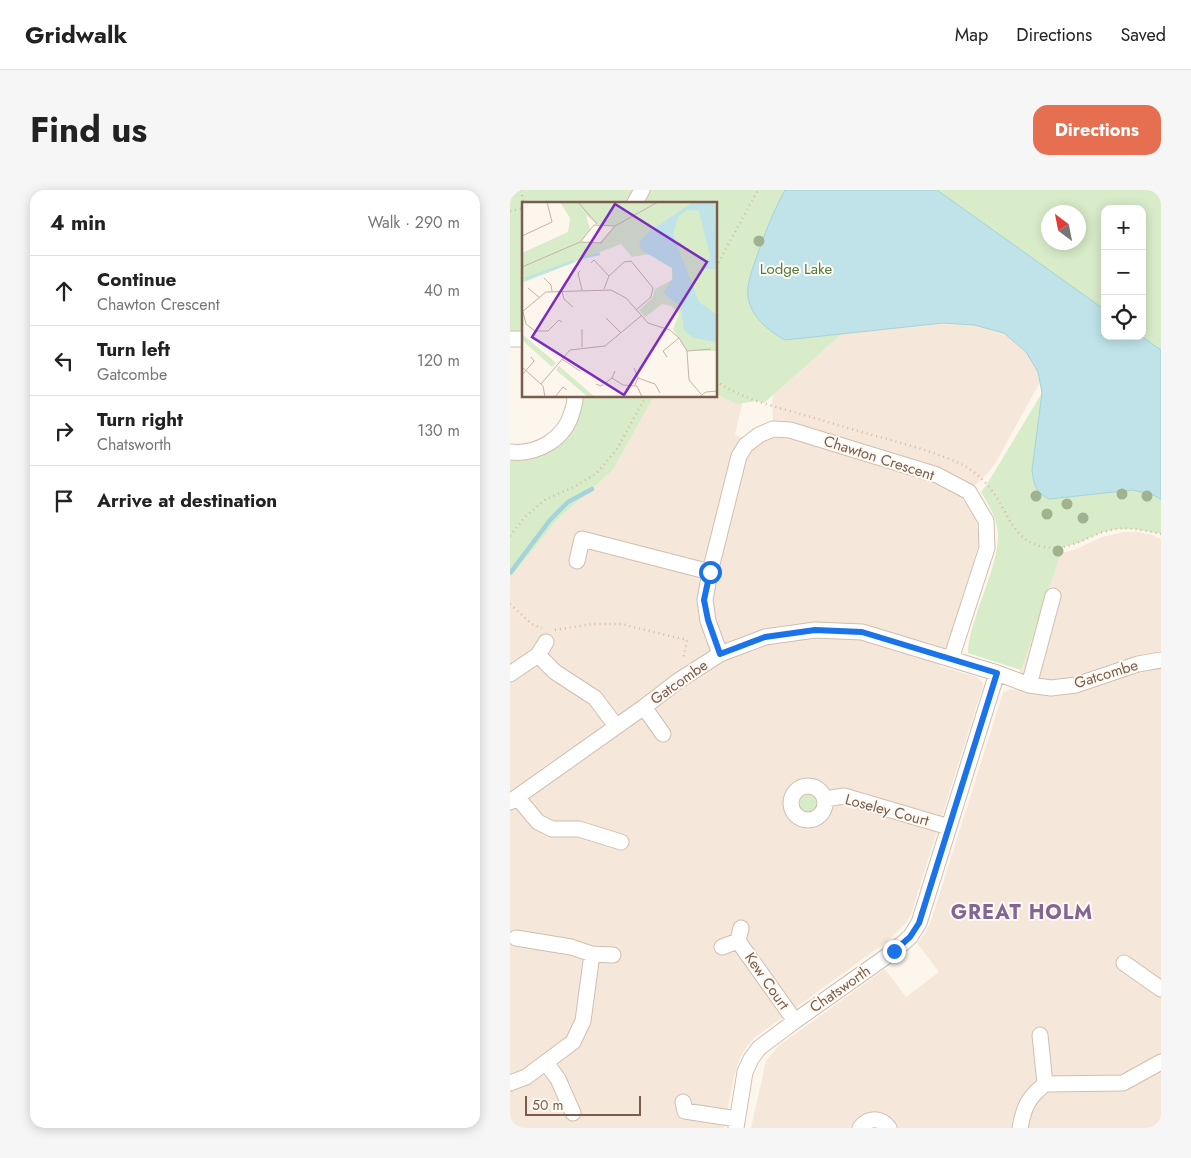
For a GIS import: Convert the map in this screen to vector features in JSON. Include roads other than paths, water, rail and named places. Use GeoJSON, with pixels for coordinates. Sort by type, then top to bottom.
{"type":"FeatureCollection","features":[{"type":"Feature","properties":{"kind":"street"},"geometry":{"type":"LineString","coordinates":[[635,202],[642,190]]}},
{"type":"Feature","properties":{"kind":"street"},"geometry":{"type":"LineString","coordinates":[[511,453],[530,452],[547,445],[561,434],[571,418],[575,398]]}},
{"type":"Feature","properties":{"kind":"street","name":"Chawton Crescent"},"geometry":{"type":"LineString","coordinates":[[720,654],[708,620],[704,600],[710,572],[740,456],[746,445],[758,435],[773,429],[790,430],[937,475],[969,492],[986,521],[987,548],[950,658]]}},
{"type":"Feature","properties":{"kind":"street"},"geometry":{"type":"LineString","coordinates":[[577,561],[582,539],[710,572]]}},
{"type":"Feature","properties":{"kind":"street"},"geometry":{"type":"LineString","coordinates":[[1029,685],[1053,596]]}},
{"type":"Feature","properties":{"kind":"street","name":"Gatcombe"},"geometry":{"type":"LineString","coordinates":[[514,799],[678,681],[720,654],[765,637],[815,630],[862,632],[950,658],[1029,685],[1051,688],[1076,685],[1138,664],[1161,660]]}},
{"type":"Feature","properties":{"kind":"street"},"geometry":{"type":"LineString","coordinates":[[510,674],[538,655],[546,642]]}},
{"type":"Feature","properties":{"kind":"street"},"geometry":{"type":"LineString","coordinates":[[538,655],[555,672],[595,698],[616,726]]}},
{"type":"Feature","properties":{"kind":"street","name":"Chatsworth"},"geometry":{"type":"LineString","coordinates":[[736,1124],[745,1072],[759,1048],[894,951],[910,937],[919,923],[997,673]]}},
{"type":"Feature","properties":{"kind":"street"},"geometry":{"type":"LineString","coordinates":[[644,707],[663,734]]}},
{"type":"Feature","properties":{"kind":"street","name":"Loseley Court"},"geometry":{"type":"LineString","coordinates":[[825,799],[844,796],[948,827]]}},
{"type":"Feature","properties":{"kind":"street"},"geometry":{"type":"LineString","coordinates":[[514,799],[538,822],[552,830],[579,830],[622,842]]}},
{"type":"Feature","properties":{"kind":"street","name":"Kew Court"},"geometry":{"type":"LineString","coordinates":[[722,946],[740,934],[795,1021]]}},
{"type":"Feature","properties":{"kind":"street"},"geometry":{"type":"LineString","coordinates":[[516,938],[571,947],[592,954],[613,955]]}},
{"type":"Feature","properties":{"kind":"street"},"geometry":{"type":"LineString","coordinates":[[510,1083],[526,1077],[573,1042],[583,1021],[592,954]]}},
{"type":"Feature","properties":{"kind":"street"},"geometry":{"type":"LineString","coordinates":[[1124,963],[1161,989]]}},
{"type":"Feature","properties":{"kind":"street"},"geometry":{"type":"LineString","coordinates":[[1040,1035],[1046,1084]]}},
{"type":"Feature","properties":{"kind":"street"},"geometry":{"type":"LineString","coordinates":[[1020,1128],[1023,1111],[1034,1093],[1046,1084],[1123,1082],[1161,1062]]}},
{"type":"Feature","properties":{"kind":"street"},"geometry":{"type":"LineString","coordinates":[[546,1063],[558,1079],[573,1112]]}},
{"type":"Feature","properties":{"kind":"street"},"geometry":{"type":"LineString","coordinates":[[681,1111],[736,1124]]}},
{"type":"Feature","properties":{"kind":"street"},"geometry":{"type":"LineString","coordinates":[[860,1128],[872,1119],[883,1122],[889,1128]]}},
{"type":"Feature","properties":{"kind":"water","name":"Lodge Lake"},"geometry":{"type":"Polygon","coordinates":[[[785,190],[937,190],[1101,307],[1101,340],[1146,340],[1161,350],[1161,499],[1133,490],[1049,499],[1038,491],[1032,470],[1042,393],[1038,372],[1026,352],[1004,333],[974,325],[943,323],[785,340],[770,330],[753,311],[748,296],[748,287],[774,212],[785,190]]]}},
{"type":"Feature","properties":{"kind":"waterway"},"geometry":{"type":"LineString","coordinates":[[511,572],[550,520],[568,502],[592,489]]}},
{"type":"Feature","properties":{"kind":"district","name":"GREAT HOLM"},"geometry":{"type":"Point","coordinates":[1022,912]}}]}
